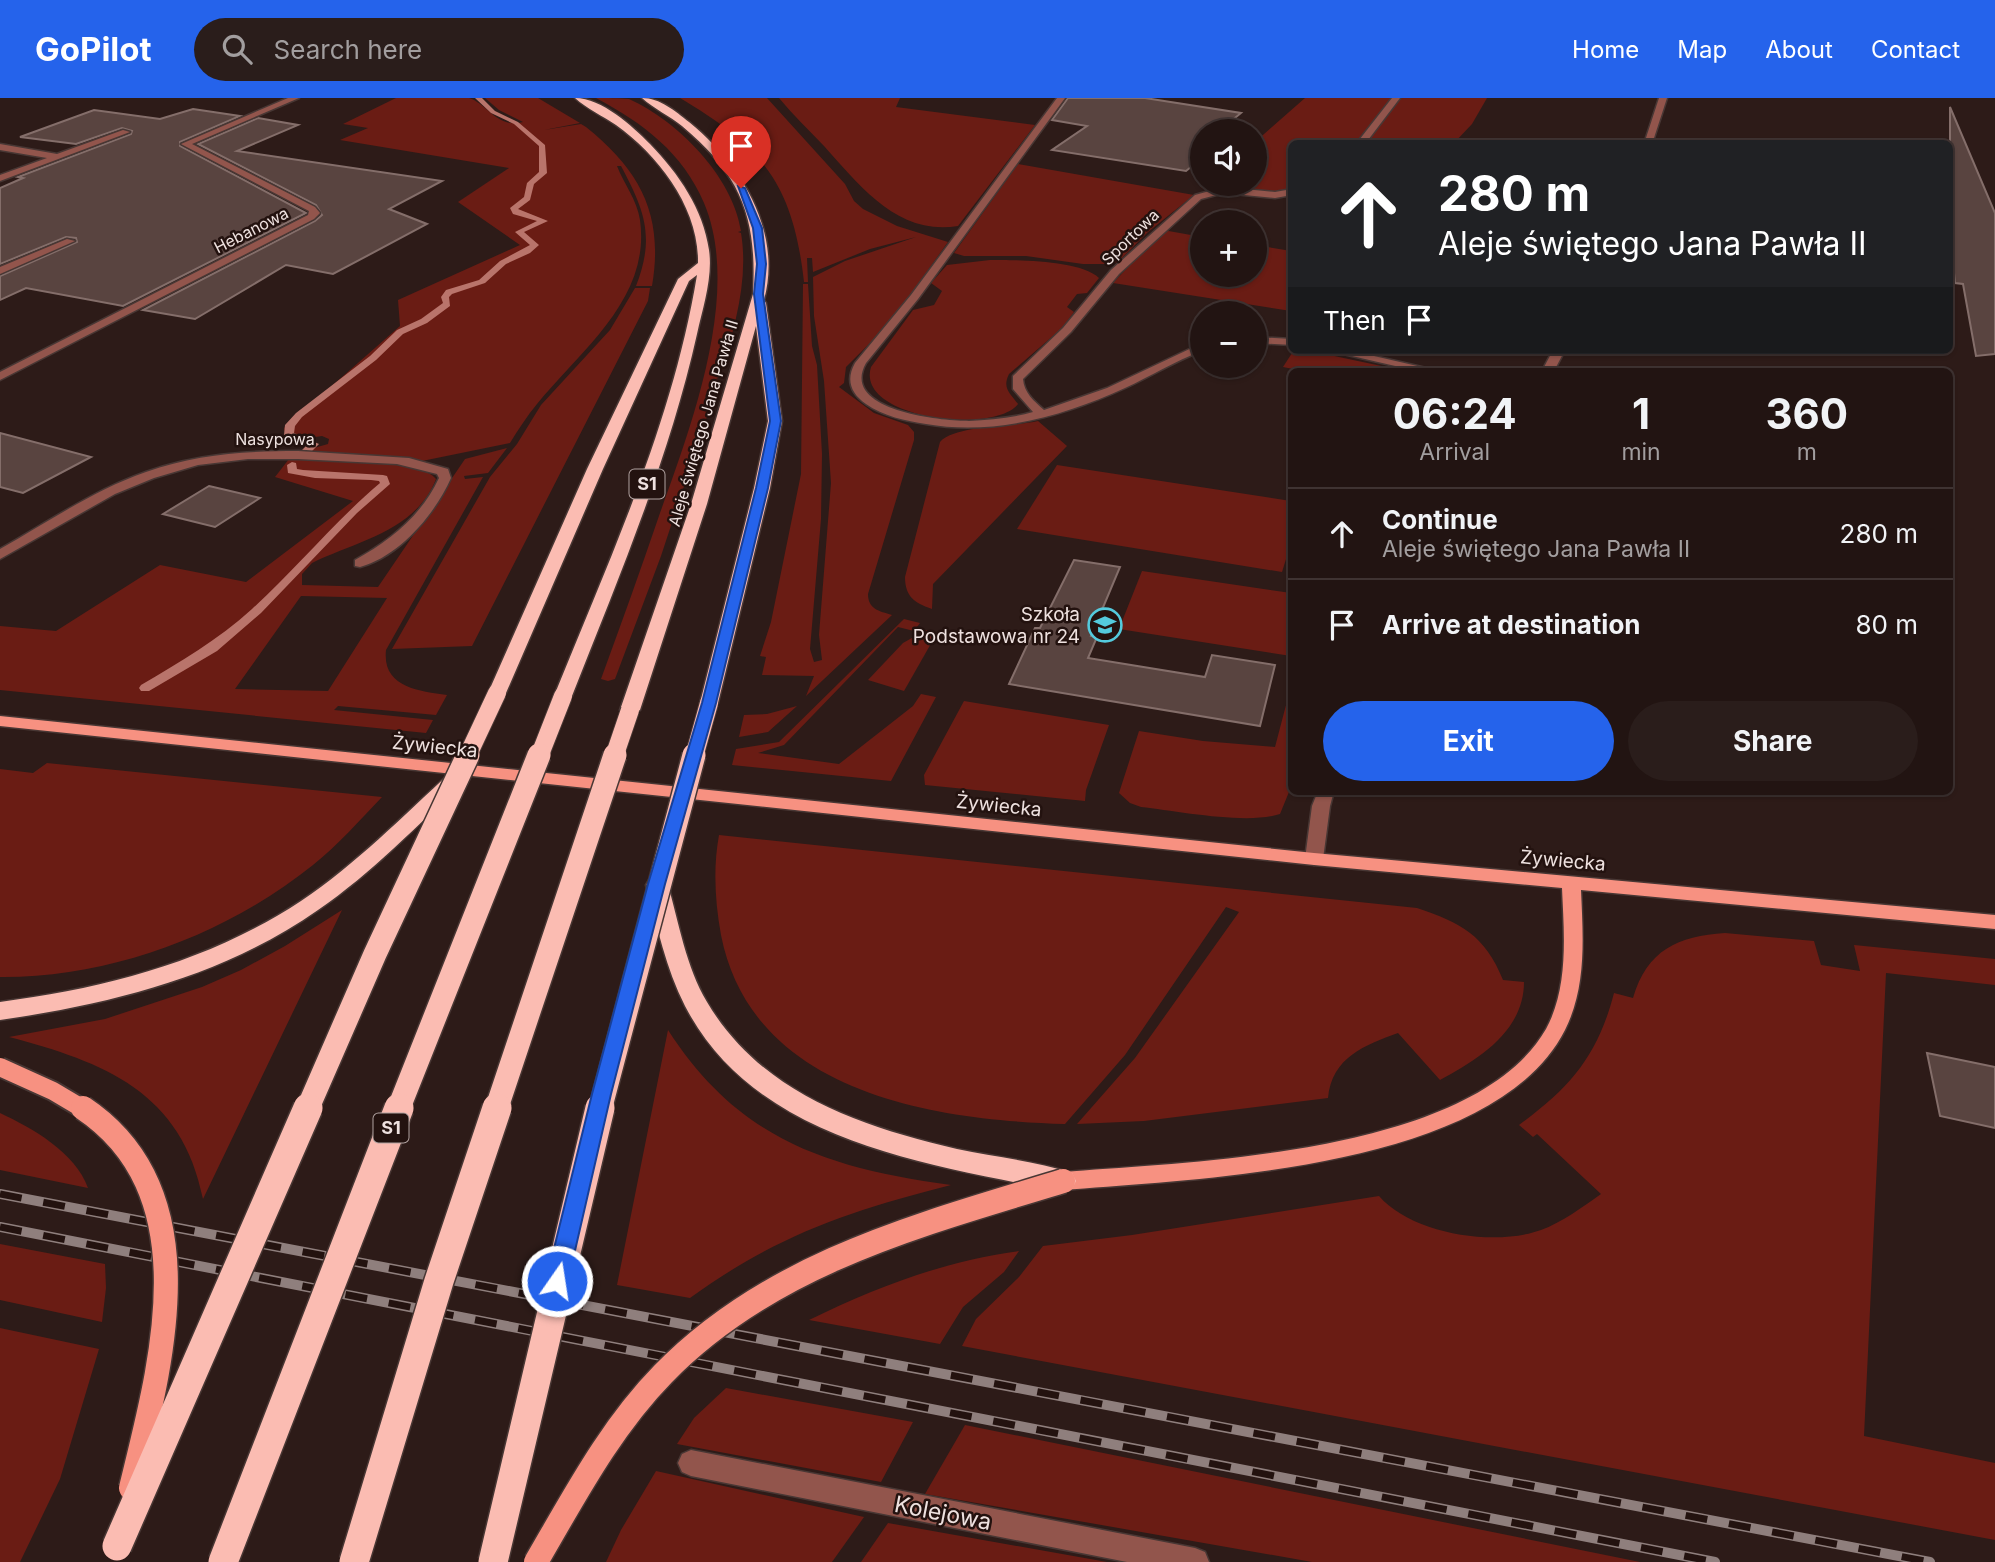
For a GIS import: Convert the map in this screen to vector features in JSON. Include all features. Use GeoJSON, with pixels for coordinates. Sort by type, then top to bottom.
{"type":"FeatureCollection","features":[{"type":"Feature","properties":{"kind":"highway","name":"Aleje świętego Jana Pawła II"},"geometry":{"type":"LineString","coordinates":[[223,1562],[432,1022],[651,474],[685,362],[704,264],[703,247],[694,218],[682,191],[668,170],[626,126],[580,98]]}},
{"type":"Feature","properties":{"kind":"highway","name":"Aleje świętego Jana Pawła II"},"geometry":{"type":"LineString","coordinates":[[354,1562],[439,1281],[699,504],[759,294],[761,264],[757,228],[749,201],[734,174],[700,136],[647,98]]}},
{"type":"Feature","properties":{"kind":"highway"},"geometry":{"type":"LineString","coordinates":[[113,1554],[375,954],[462,773],[595,469],[684,279],[704,264]]}},
{"type":"Feature","properties":{"kind":"highway"},"geometry":{"type":"LineString","coordinates":[[493,1562],[602,1094],[657,884],[709,703],[762,488],[775,421],[759,294]]}},
{"type":"Feature","properties":{"kind":"highway"},"geometry":{"type":"LineString","coordinates":[[0,1011],[44,1006],[116,992],[183,971],[259,937],[312,904],[462,773]]}},
{"type":"Feature","properties":{"kind":"highway"},"geometry":{"type":"LineString","coordinates":[[657,884],[696,1004],[733,1055],[789,1102],[832,1124],[876,1139],[1063,1181]]}},
{"type":"Feature","properties":{"kind":"main road","name":"Żywiecka"},"geometry":{"type":"LineString","coordinates":[[0,721],[1314,859],[1995,922]]}},
{"type":"Feature","properties":{"kind":"main road"},"geometry":{"type":"LineString","coordinates":[[536,1562],[587,1476],[629,1414],[663,1374],[698,1339],[743,1304],[798,1271],[849,1248],[1063,1181],[1151,1174],[1314,1152],[1400,1132],[1459,1113],[1516,1078],[1536,1058],[1562,1015],[1573,963],[1571,882]]}},
{"type":"Feature","properties":{"kind":"main road"},"geometry":{"type":"LineString","coordinates":[[0,1067],[60,1094],[103,1124],[129,1152],[149,1187],[163,1236],[168,1299],[157,1383],[113,1554]]}},
{"type":"Feature","properties":{"kind":"street","name":"Hebanowa"},"geometry":{"type":"LineString","coordinates":[[0,377],[311,217],[315,213],[312,209],[185,144],[295,98]]}},
{"type":"Feature","properties":{"kind":"street"},"geometry":{"type":"LineString","coordinates":[[1061,98],[894,324],[860,365],[855,373],[858,390],[874,406],[912,419],[938,424],[1003,422],[1042,414],[1112,390],[1190,352]]}},
{"type":"Feature","properties":{"kind":"street"},"geometry":{"type":"LineString","coordinates":[[1363,140],[1396,98]]}},
{"type":"Feature","properties":{"kind":"street"},"geometry":{"type":"LineString","coordinates":[[1649,140],[1663,98]]}},
{"type":"Feature","properties":{"kind":"street"},"geometry":{"type":"LineString","coordinates":[[0,178],[126,132]]}},
{"type":"Feature","properties":{"kind":"street"},"geometry":{"type":"LineString","coordinates":[[0,147],[57,157]]}},
{"type":"Feature","properties":{"kind":"street","name":"Sportowa"},"geometry":{"type":"LineString","coordinates":[[1042,414],[1016,384],[1022,371],[1067,330],[1115,272],[1198,197],[1224,190],[1275,195],[1288,193]]}},
{"type":"Feature","properties":{"kind":"street"},"geometry":{"type":"LineString","coordinates":[[0,271],[70,241]]}},
{"type":"Feature","properties":{"kind":"street"},"geometry":{"type":"LineString","coordinates":[[1267,341],[1288,342]]}},
{"type":"Feature","properties":{"kind":"street"},"geometry":{"type":"LineString","coordinates":[[1351,354],[1419,368]]}},
{"type":"Feature","properties":{"kind":"street","name":"Nasypowa"},"geometry":{"type":"LineString","coordinates":[[0,555],[126,485],[150,474],[205,459],[231,455],[322,456],[419,463],[443,471],[445,478],[441,487],[412,526],[379,553],[360,563]]}},
{"type":"Feature","properties":{"kind":"street"},"geometry":{"type":"LineString","coordinates":[[1314,859],[1325,795]]}},
{"type":"Feature","properties":{"kind":"street","name":"Kolejowa"},"geometry":{"type":"LineString","coordinates":[[691,1463],[1195,1562]]}},
{"type":"Feature","properties":{"kind":"shaded area"},"geometry":{"type":"Polygon","coordinates":[[[396,98],[469,98],[499,119],[514,123],[523,122],[499,110],[485,98],[538,98],[580,123],[544,130],[581,124],[586,127],[621,161],[644,197],[654,238],[652,286],[636,286],[645,253],[645,225],[629,182],[621,166],[617,166],[640,220],[641,248],[635,274],[610,321],[537,404],[510,443],[422,461],[296,453],[328,444],[329,439],[322,436],[287,441],[284,428],[400,326],[398,300],[520,245],[458,202],[509,168],[340,140],[368,128],[343,124],[396,98]]]}},
{"type":"Feature","properties":{"kind":"shaded area"},"geometry":{"type":"Polygon","coordinates":[[[596,98],[629,99],[666,121],[684,136],[715,171],[727,191],[736,211],[743,251],[739,305],[720,377],[716,379],[719,380],[661,556],[615,679],[608,681],[601,679],[698,400],[715,318],[718,277],[714,239],[704,203],[685,169],[660,141],[645,129],[596,98]]]}},
{"type":"Feature","properties":{"kind":"shaded area"},"geometry":{"type":"Polygon","coordinates":[[[680,98],[767,98],[845,184],[854,201],[863,209],[897,226],[948,242],[890,323],[846,367],[844,383],[839,387],[874,413],[908,425],[914,432],[914,440],[868,594],[872,606],[892,615],[806,696],[814,676],[762,675],[766,657],[760,656],[771,622],[801,474],[803,284],[808,284],[812,346],[817,365],[822,454],[821,519],[810,649],[814,662],[822,660],[819,635],[831,483],[824,381],[814,316],[813,277],[845,261],[916,237],[870,249],[813,272],[812,258],[807,258],[808,282],[804,282],[792,219],[769,172],[733,134],[680,98]]]}},
{"type":"Feature","properties":{"kind":"shaded area"},"geometry":{"type":"Polygon","coordinates":[[[779,98],[900,98],[896,107],[1035,125],[958,226],[936,227],[899,216],[866,192],[779,98]]]}},
{"type":"Feature","properties":{"kind":"shaded area"},"geometry":{"type":"Polygon","coordinates":[[[1305,98],[1392,98],[1357,140],[1288,140],[1288,190],[1267,192],[1267,131],[1305,98]]]}},
{"type":"Feature","properties":{"kind":"shaded area"},"geometry":{"type":"Polygon","coordinates":[[[1401,98],[1487,98],[1472,124],[1457,140],[1368,140],[1401,98]]]}},
{"type":"Feature","properties":{"kind":"shaded area"},"geometry":{"type":"Polygon","coordinates":[[[1018,164],[1193,196],[1148,232],[1118,262],[1083,264],[1026,256],[964,256],[954,253],[1018,164]]]}},
{"type":"Feature","properties":{"kind":"shaded area"},"geometry":{"type":"Polygon","coordinates":[[[1163,230],[1190,235],[1190,287],[1267,287],[1267,247],[1288,250],[1288,311],[1267,307],[1267,301],[1227,301],[1113,283],[1163,230]]]}},
{"type":"Feature","properties":{"kind":"shaded area"},"geometry":{"type":"Polygon","coordinates":[[[990,260],[1063,264],[1090,272],[1099,278],[1087,293],[1077,294],[1067,307],[1074,312],[1061,329],[1009,374],[1007,387],[1018,404],[1004,413],[983,419],[930,417],[904,410],[884,399],[872,385],[871,367],[913,310],[934,305],[942,291],[931,283],[947,265],[990,260]]]}},
{"type":"Feature","properties":{"kind":"shaded area"},"geometry":{"type":"Polygon","coordinates":[[[635,288],[650,288],[648,301],[472,646],[392,649],[490,477],[517,444],[541,405],[610,330],[635,288]]]}},
{"type":"Feature","properties":{"kind":"shaded area"},"geometry":{"type":"Polygon","coordinates":[[[1291,354],[1325,354],[1391,368],[1288,368],[1283,367],[1291,354]]]}},
{"type":"Feature","properties":{"kind":"shaded area"},"geometry":{"type":"Polygon","coordinates":[[[1038,421],[1067,446],[933,584],[932,609],[916,602],[907,590],[905,577],[940,442],[947,436],[971,429],[1038,421]]]}},
{"type":"Feature","properties":{"kind":"shaded area"},"geometry":{"type":"Polygon","coordinates":[[[507,448],[488,473],[464,476],[465,479],[483,477],[386,650],[386,662],[390,672],[404,685],[447,695],[436,715],[338,706],[334,710],[433,720],[426,733],[0,690],[0,626],[56,631],[160,565],[246,582],[353,501],[275,477],[289,459],[390,463],[427,472],[436,479],[427,497],[400,523],[312,563],[302,574],[302,585],[378,587],[465,459],[507,448]],[[301,596],[235,689],[328,691],[387,598],[301,596]]]}},
{"type":"Feature","properties":{"kind":"shaded area"},"geometry":{"type":"Polygon","coordinates":[[[1057,465],[1288,501],[1288,553],[1282,572],[1017,529],[1057,465]]]}},
{"type":"Feature","properties":{"kind":"shaded area"},"geometry":{"type":"Polygon","coordinates":[[[1142,571],[1288,593],[1288,656],[1119,629],[1142,571]]]}},
{"type":"Feature","properties":{"kind":"shaded area"},"geometry":{"type":"Polygon","coordinates":[[[904,619],[920,623],[914,631],[898,627],[784,745],[758,753],[839,764],[913,706],[921,694],[936,697],[891,781],[732,765],[736,749],[779,742],[904,619]]]}},
{"type":"Feature","properties":{"kind":"shaded area"},"geometry":{"type":"Polygon","coordinates":[[[926,630],[937,633],[904,691],[868,680],[903,643],[926,630]]]}},
{"type":"Feature","properties":{"kind":"shaded area"},"geometry":{"type":"Polygon","coordinates":[[[1288,697],[1288,794],[1280,814],[1231,818],[1192,814],[1141,807],[1130,803],[1119,793],[1139,731],[1203,741],[1275,747],[1288,697]]]}},
{"type":"Feature","properties":{"kind":"shaded area"},"geometry":{"type":"Polygon","coordinates":[[[964,701],[1109,725],[1086,790],[1085,801],[925,785],[924,775],[964,701]]]}},
{"type":"Feature","properties":{"kind":"shaded area"},"geometry":{"type":"Polygon","coordinates":[[[797,706],[768,732],[739,737],[744,715],[767,714],[797,706]]]}},
{"type":"Feature","properties":{"kind":"shaded area"},"geometry":{"type":"Polygon","coordinates":[[[47,763],[382,797],[313,865],[243,912],[205,931],[166,947],[84,970],[0,977],[0,769],[33,773],[47,763]]]}},
{"type":"Feature","properties":{"kind":"shaded area"},"geometry":{"type":"Polygon","coordinates":[[[719,835],[1417,908],[1446,919],[1470,933],[1488,952],[1503,980],[1524,982],[1522,999],[1508,1029],[1497,1042],[1470,1063],[1440,1080],[1398,1033],[1362,1048],[1343,1063],[1336,1072],[1328,1098],[1144,1121],[1077,1124],[1135,1058],[1239,912],[1226,907],[1125,1055],[1065,1124],[960,1115],[906,1104],[855,1087],[809,1063],[769,1031],[739,988],[719,923],[715,872],[719,835]]]}},
{"type":"Feature","properties":{"kind":"shaded area"},"geometry":{"type":"Polygon","coordinates":[[[342,910],[203,1199],[193,1162],[177,1132],[157,1107],[134,1087],[107,1071],[76,1058],[9,1037],[105,1019],[202,987],[285,946],[342,910]]]}},
{"type":"Feature","properties":{"kind":"shaded area"},"geometry":{"type":"Polygon","coordinates":[[[1725,933],[1814,941],[1821,965],[1860,971],[1854,945],[1995,959],[1995,985],[1886,973],[1864,1436],[1995,1463],[1995,1540],[962,1346],[976,1319],[1019,1277],[1043,1246],[1132,1235],[1379,1196],[1412,1220],[1455,1234],[1478,1237],[1522,1235],[1556,1223],[1601,1194],[1537,1134],[1533,1137],[1519,1125],[1554,1097],[1580,1068],[1600,1034],[1614,993],[1633,998],[1639,982],[1656,957],[1679,942],[1725,933]]]}},
{"type":"Feature","properties":{"kind":"shaded area"},"geometry":{"type":"Polygon","coordinates":[[[668,1030],[695,1068],[725,1098],[756,1123],[790,1142],[864,1169],[951,1185],[879,1205],[784,1241],[753,1257],[690,1298],[617,1285],[668,1030]]]}},
{"type":"Feature","properties":{"kind":"shaded area"},"geometry":{"type":"Polygon","coordinates":[[[0,1113],[38,1134],[63,1152],[82,1175],[88,1188],[0,1170],[0,1113]]]}},
{"type":"Feature","properties":{"kind":"shaded area"},"geometry":{"type":"Polygon","coordinates":[[[0,1244],[105,1264],[106,1288],[102,1322],[0,1300],[0,1244]]]}},
{"type":"Feature","properties":{"kind":"shaded area"},"geometry":{"type":"Polygon","coordinates":[[[1019,1251],[1004,1272],[963,1307],[940,1344],[809,1320],[911,1277],[964,1261],[1019,1251]]]}},
{"type":"Feature","properties":{"kind":"shaded area"},"geometry":{"type":"Polygon","coordinates":[[[0,1328],[99,1349],[60,1479],[20,1562],[0,1562],[0,1328]]]}},
{"type":"Feature","properties":{"kind":"shaded area"},"geometry":{"type":"Polygon","coordinates":[[[726,1388],[913,1422],[881,1482],[677,1444],[694,1418],[726,1388]]]}},
{"type":"Feature","properties":{"kind":"shaded area"},"geometry":{"type":"Polygon","coordinates":[[[965,1425],[1640,1562],[1312,1562],[925,1494],[965,1425]]]}},
{"type":"Feature","properties":{"kind":"shaded area"},"geometry":{"type":"Polygon","coordinates":[[[656,1471],[864,1517],[832,1562],[606,1562],[621,1530],[656,1471]]]}},
{"type":"Feature","properties":{"kind":"shaded area"},"geometry":{"type":"Polygon","coordinates":[[[888,1523],[1107,1562],[861,1562],[888,1523]]]}},
{"type":"Feature","properties":{"kind":"building"},"geometry":{"type":"Polygon","coordinates":[[[1068,98],[1145,98],[1241,113],[1234,119],[1190,119],[1190,168],[1186,171],[1052,150],[1087,126],[1052,120],[1068,98]]]}},
{"type":"Feature","properties":{"kind":"building"},"geometry":{"type":"Polygon","coordinates":[[[1950,107],[1995,213],[1995,354],[1976,356],[1963,284],[1955,283],[1953,140],[1950,140],[1950,107]]]}},
{"type":"Feature","properties":{"kind":"building"},"geometry":{"type":"Polygon","coordinates":[[[193,109],[240,116],[180,142],[180,146],[306,213],[123,306],[26,288],[0,300],[0,276],[77,242],[76,238],[66,237],[0,264],[0,188],[23,178],[18,177],[131,134],[132,131],[122,128],[76,144],[20,137],[94,110],[160,119],[193,109]]]}},
{"type":"Feature","properties":{"kind":"building"},"geometry":{"type":"Polygon","coordinates":[[[258,118],[298,125],[237,151],[442,181],[389,209],[427,224],[333,274],[286,265],[195,319],[143,310],[322,215],[316,205],[198,144],[258,118]]]}},
{"type":"Feature","properties":{"kind":"building"},"geometry":{"type":"Polygon","coordinates":[[[0,433],[91,457],[23,493],[0,487],[0,433]]]}},
{"type":"Feature","properties":{"kind":"building"},"geometry":{"type":"Polygon","coordinates":[[[209,486],[260,498],[215,527],[163,514],[209,486]]]}},
{"type":"Feature","properties":{"kind":"building"},"geometry":{"type":"Polygon","coordinates":[[[1074,560],[1120,567],[1091,636],[1097,637],[1088,658],[1205,677],[1212,655],[1275,665],[1260,726],[1009,684],[1035,628],[1040,628],[1074,560]]]}},
{"type":"Feature","properties":{"kind":"building"},"geometry":{"type":"Polygon","coordinates":[[[1927,1053],[1995,1067],[1995,1128],[1940,1116],[1927,1053]]]}},
{"type":"Feature","properties":{"kind":"waterway"},"geometry":{"type":"LineString","coordinates":[[306,451],[314,444],[289,435],[290,425],[299,415],[373,358],[400,332],[424,321],[447,304],[445,297],[449,292],[482,281],[503,262],[535,245],[519,232],[544,221],[516,212],[514,208],[527,198],[531,183],[543,173],[542,145],[516,123],[493,112],[478,98]]}},
{"type":"Feature","properties":{"kind":"waterway"},"geometry":{"type":"LineString","coordinates":[[145,688],[213,648],[257,611],[353,511],[385,484],[383,478],[292,471],[292,465]]}},
{"type":"Feature","properties":{"kind":"railway"},"geometry":{"type":"LineString","coordinates":[[0,1194],[1930,1562]]}},
{"type":"Feature","properties":{"kind":"railway"},"geometry":{"type":"LineString","coordinates":[[0,1227],[1715,1562]]}},
{"type":"Feature","properties":{"kind":"place","name":"Szkoła Podstawowa nr 24"},"geometry":{"type":"Point","coordinates":[1105,625]}},
{"type":"Feature","properties":{"kind":"route"},"geometry":{"type":"LineString","coordinates":[[557,1281],[657,884],[709,703],[762,488],[775,421],[759,294],[761,264],[757,228],[749,201],[741,188]]}}]}
